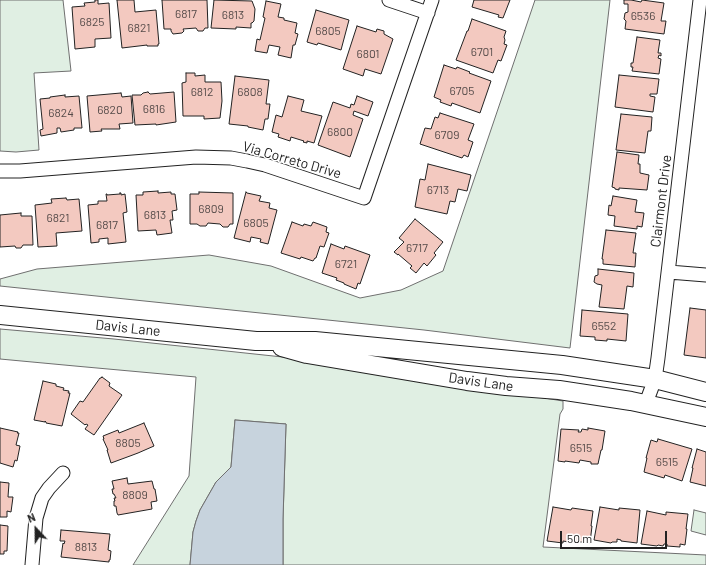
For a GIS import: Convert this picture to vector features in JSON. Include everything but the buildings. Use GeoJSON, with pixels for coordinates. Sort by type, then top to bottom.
{"type":"FeatureCollection","features":[{"type":"Feature","properties":{"kind":"street"},"geometry":{"type":"LineString","coordinates":[[389,0],[428,13]]}},
{"type":"Feature","properties":{"kind":"street","name":"Via Correto Drive"},"geometry":{"type":"LineString","coordinates":[[0,171],[20,171],[196,157],[231,158],[265,165],[364,198],[432,0]]}},
{"type":"Feature","properties":{"kind":"street","name":"Clairmont Drive"},"geometry":{"type":"LineString","coordinates":[[646,403],[655,379],[669,272],[700,0]]}},
{"type":"Feature","properties":{"kind":"street"},"geometry":{"type":"LineString","coordinates":[[669,272],[706,275]]}},
{"type":"Feature","properties":{"kind":"street","name":"Davis Lane"},"geometry":{"type":"LineString","coordinates":[[0,315],[256,340],[315,341],[562,365],[655,379],[706,392]]}},
{"type":"Feature","properties":{"kind":"street","name":"Davis Lane"},"geometry":{"type":"LineString","coordinates":[[256,340],[307,354],[467,381],[559,390],[646,403],[706,417]]}},
{"type":"Feature","properties":{"kind":"street"},"geometry":{"type":"LineString","coordinates":[[32,565],[36,518],[42,498],[63,473]]}},
{"type":"Feature","properties":{"kind":"green space"},"geometry":{"type":"Polygon","coordinates":[[[0,0],[63,0],[71,71],[34,73],[39,150],[16,152],[0,151],[0,0]]]}},
{"type":"Feature","properties":{"kind":"green space"},"geometry":{"type":"Polygon","coordinates":[[[535,0],[610,0],[570,348],[424,330],[0,286],[0,279],[37,269],[209,255],[271,266],[360,298],[401,290],[443,271],[535,0]]]}},
{"type":"Feature","properties":{"kind":"green space"},"geometry":{"type":"Polygon","coordinates":[[[0,329],[114,339],[292,358],[563,401],[563,409],[560,414],[543,547],[706,555],[706,565],[283,565],[286,424],[235,420],[231,467],[216,482],[200,510],[193,532],[190,565],[133,565],[189,476],[196,377],[0,359],[0,329]]]}},
{"type":"Feature","properties":{"kind":"green space"},"geometry":{"type":"Polygon","coordinates":[[[694,510],[706,513],[706,535],[691,531],[694,510]]]}},
{"type":"Feature","properties":{"kind":"shaded area"},"geometry":{"type":"Polygon","coordinates":[[[235,420],[286,424],[283,565],[190,565],[193,532],[200,510],[216,482],[231,467],[235,420]]]}}]}
